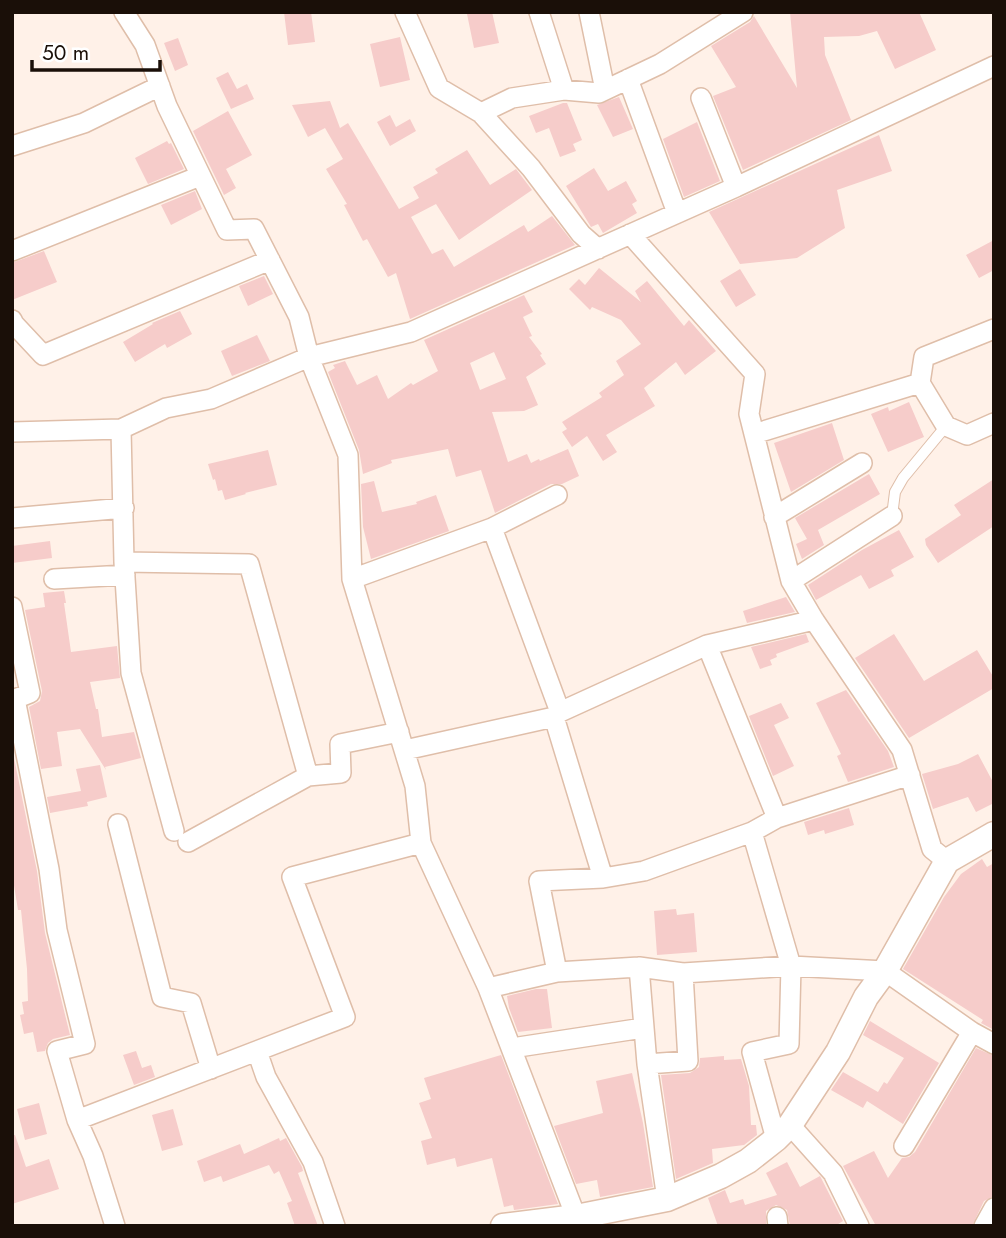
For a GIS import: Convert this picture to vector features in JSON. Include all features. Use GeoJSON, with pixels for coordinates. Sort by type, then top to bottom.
{"type":"FeatureCollection","features":[{"type":"Feature","properties":{"kind":"street"},"geometry":{"type":"LineString","coordinates":[[124,12],[145,45],[167,106],[227,230],[254,229],[299,317],[309,357],[348,455],[352,579],[415,786],[421,843],[488,988],[576,1217]]}},
{"type":"Feature","properties":{"kind":"street"},"geometry":{"type":"LineString","coordinates":[[405,12],[439,88],[481,113],[531,168],[581,234],[598,250]]}},
{"type":"Feature","properties":{"kind":"street"},"geometry":{"type":"LineString","coordinates":[[539,12],[564,90]]}},
{"type":"Feature","properties":{"kind":"street"},"geometry":{"type":"LineString","coordinates":[[589,12],[605,90]]}},
{"type":"Feature","properties":{"kind":"street"},"geometry":{"type":"LineString","coordinates":[[481,113],[512,99],[564,90],[598,93],[660,64],[743,12]]}},
{"type":"Feature","properties":{"kind":"street"},"geometry":{"type":"LineString","coordinates":[[12,432],[121,429],[166,408],[211,399],[309,357],[411,332],[598,250],[994,66]]}},
{"type":"Feature","properties":{"kind":"street"},"geometry":{"type":"LineString","coordinates":[[628,79],[677,213]]}},
{"type":"Feature","properties":{"kind":"street"},"geometry":{"type":"LineString","coordinates":[[12,146],[84,123],[160,86]]}},
{"type":"Feature","properties":{"kind":"street"},"geometry":{"type":"LineString","coordinates":[[701,98],[736,187]]}},
{"type":"Feature","properties":{"kind":"street"},"geometry":{"type":"LineString","coordinates":[[12,251],[200,176]]}},
{"type":"Feature","properties":{"kind":"street"},"geometry":{"type":"LineString","coordinates":[[630,234],[755,374],[749,414],[791,581],[814,620],[902,750],[932,849],[947,861]]}},
{"type":"Feature","properties":{"kind":"street"},"geometry":{"type":"LineString","coordinates":[[13,323],[43,355],[270,260]]}},
{"type":"Feature","properties":{"kind":"street"},"geometry":{"type":"LineString","coordinates":[[994,330],[924,357],[920,383],[946,426],[967,435],[994,424]]}},
{"type":"Feature","properties":{"kind":"street"},"geometry":{"type":"LineString","coordinates":[[754,434],[920,383]]}},
{"type":"Feature","properties":{"kind":"street"},"geometry":{"type":"LineString","coordinates":[[121,429],[124,568],[131,673],[181,837],[308,776],[341,773],[340,744],[402,741],[554,717],[603,878]]}},
{"type":"Feature","properties":{"kind":"street"},"geometry":{"type":"LineString","coordinates":[[774,517],[862,463]]}},
{"type":"Feature","properties":{"kind":"street"},"geometry":{"type":"LineString","coordinates":[[352,579],[492,528],[557,495]]}},
{"type":"Feature","properties":{"kind":"street"},"geometry":{"type":"LineString","coordinates":[[12,517],[124,508]]}},
{"type":"Feature","properties":{"kind":"street"},"geometry":{"type":"LineString","coordinates":[[791,581],[892,516]]}},
{"type":"Feature","properties":{"kind":"street"},"geometry":{"type":"LineString","coordinates":[[492,528],[560,712],[707,645],[814,620]]}},
{"type":"Feature","properties":{"kind":"street"},"geometry":{"type":"LineString","coordinates":[[54,579],[124,568],[249,564],[308,776]]}},
{"type":"Feature","properties":{"kind":"street"},"geometry":{"type":"LineString","coordinates":[[12,607],[30,693],[15,699],[49,869],[58,930],[85,1044],[57,1051],[77,1120],[93,1156],[115,1226]]}},
{"type":"Feature","properties":{"kind":"street"},"geometry":{"type":"LineString","coordinates":[[707,645],[777,818]]}},
{"type":"Feature","properties":{"kind":"street"},"geometry":{"type":"LineString","coordinates":[[557,972],[539,881],[603,878],[644,871],[752,832],[777,818],[910,775]]}},
{"type":"Feature","properties":{"kind":"street"},"geometry":{"type":"LineString","coordinates":[[118,824],[162,997],[191,1003],[211,1069]]}},
{"type":"Feature","properties":{"kind":"street"},"geometry":{"type":"LineString","coordinates":[[752,832],[790,966],[789,1044],[752,1052],[783,1132],[832,1173],[859,1226]]}},
{"type":"Feature","properties":{"kind":"street"},"geometry":{"type":"LineString","coordinates":[[503,1226],[576,1217],[667,1199],[722,1176],[748,1161],[783,1132],[838,1052],[866,997],[885,971],[947,861],[994,834]]}},
{"type":"Feature","properties":{"kind":"street"},"geometry":{"type":"LineString","coordinates":[[77,1120],[345,1017],[292,877],[421,843]]}},
{"type":"Feature","properties":{"kind":"street"},"geometry":{"type":"LineString","coordinates":[[488,988],[557,972],[639,967],[683,973],[790,966],[885,971],[972,1032],[994,1044]]}},
{"type":"Feature","properties":{"kind":"street"},"geometry":{"type":"LineString","coordinates":[[639,967],[647,1064],[667,1199]]}},
{"type":"Feature","properties":{"kind":"street"},"geometry":{"type":"LineString","coordinates":[[647,1064],[688,1061],[683,973]]}},
{"type":"Feature","properties":{"kind":"street"},"geometry":{"type":"LineString","coordinates":[[512,1048],[643,1028]]}},
{"type":"Feature","properties":{"kind":"street"},"geometry":{"type":"LineString","coordinates":[[904,1146],[972,1032]]}},
{"type":"Feature","properties":{"kind":"street"},"geometry":{"type":"LineString","coordinates":[[257,1051],[266,1077],[313,1162],[335,1226]]}},
{"type":"Feature","properties":{"kind":"street"},"geometry":{"type":"LineString","coordinates":[[984,1226],[994,1208]]}},
{"type":"Feature","properties":{"kind":"lane"},"geometry":{"type":"LineString","coordinates":[[892,516],[895,492],[902,478],[946,426]]}},
{"type":"Feature","properties":{"kind":"building"},"geometry":{"type":"Polygon","coordinates":[[[284,12],[311,12],[315,42],[288,45],[284,12]]]}},
{"type":"Feature","properties":{"kind":"building"},"geometry":{"type":"Polygon","coordinates":[[[492,12],[499,43],[474,48],[467,14],[492,12]]]}},
{"type":"Feature","properties":{"kind":"building"},"geometry":{"type":"Polygon","coordinates":[[[790,12],[919,12],[936,50],[895,69],[877,31],[859,36],[824,37],[825,55],[851,120],[743,170],[713,96],[736,87],[711,46],[750,22],[754,16],[797,88],[790,12]]]}},
{"type":"Feature","properties":{"kind":"building"},"geometry":{"type":"Polygon","coordinates":[[[400,37],[410,80],[380,87],[370,44],[400,37]]]}},
{"type":"Feature","properties":{"kind":"building"},"geometry":{"type":"Polygon","coordinates":[[[178,38],[188,65],[175,71],[164,43],[178,38]]]}},
{"type":"Feature","properties":{"kind":"building"},"geometry":{"type":"Polygon","coordinates":[[[228,72],[237,89],[247,84],[254,99],[231,109],[216,78],[228,72]]]}},
{"type":"Feature","properties":{"kind":"building"},"geometry":{"type":"Polygon","coordinates":[[[619,97],[633,129],[613,137],[597,105],[619,97]]]}},
{"type":"Feature","properties":{"kind":"building"},"geometry":{"type":"Polygon","coordinates":[[[330,101],[340,128],[348,123],[399,209],[419,198],[413,187],[438,173],[435,169],[467,150],[490,185],[516,169],[532,190],[459,240],[436,204],[411,217],[432,254],[443,249],[454,267],[524,225],[528,232],[552,216],[575,245],[410,319],[396,273],[388,277],[367,239],[363,241],[344,205],[347,204],[326,169],[343,159],[325,128],[308,137],[292,105],[330,101]]]}},
{"type":"Feature","properties":{"kind":"building"},"geometry":{"type":"Polygon","coordinates":[[[567,103],[582,140],[573,144],[576,151],[560,157],[549,128],[536,133],[529,116],[567,103]]]}},
{"type":"Feature","properties":{"kind":"building"},"geometry":{"type":"Polygon","coordinates":[[[228,111],[252,155],[226,169],[236,188],[224,195],[193,131],[228,111]]]}},
{"type":"Feature","properties":{"kind":"building"},"geometry":{"type":"Polygon","coordinates":[[[390,115],[396,127],[410,119],[416,131],[390,146],[377,122],[390,115]]]}},
{"type":"Feature","properties":{"kind":"building"},"geometry":{"type":"Polygon","coordinates":[[[697,122],[720,181],[684,197],[663,139],[697,122]]]}},
{"type":"Feature","properties":{"kind":"building"},"geometry":{"type":"Polygon","coordinates":[[[879,135],[892,171],[837,190],[845,228],[797,258],[740,264],[709,212],[879,135]]]}},
{"type":"Feature","properties":{"kind":"building"},"geometry":{"type":"Polygon","coordinates":[[[167,141],[171,143],[184,169],[148,184],[135,158],[167,141]]]}},
{"type":"Feature","properties":{"kind":"building"},"geometry":{"type":"Polygon","coordinates":[[[594,168],[608,191],[626,181],[637,201],[632,204],[637,213],[603,233],[598,224],[591,227],[566,186],[594,168]]]}},
{"type":"Feature","properties":{"kind":"building"},"geometry":{"type":"Polygon","coordinates":[[[195,191],[202,209],[171,225],[161,205],[195,191]]]}},
{"type":"Feature","properties":{"kind":"building"},"geometry":{"type":"Polygon","coordinates":[[[994,240],[994,270],[979,278],[966,255],[994,240]]]}},
{"type":"Feature","properties":{"kind":"building"},"geometry":{"type":"Polygon","coordinates":[[[44,251],[57,282],[12,300],[12,263],[44,251]]]}},
{"type":"Feature","properties":{"kind":"building"},"geometry":{"type":"Polygon","coordinates":[[[599,268],[641,302],[635,291],[647,281],[684,326],[689,320],[716,351],[685,375],[676,362],[644,388],[655,406],[606,435],[617,452],[603,461],[587,436],[572,447],[562,432],[567,429],[562,422],[602,397],[599,393],[624,375],[616,361],[641,344],[621,320],[592,307],[590,310],[569,289],[579,279],[585,285],[599,268]]]}},
{"type":"Feature","properties":{"kind":"building"},"geometry":{"type":"Polygon","coordinates":[[[740,269],[756,295],[736,307],[720,281],[740,269]]]}},
{"type":"Feature","properties":{"kind":"building"},"geometry":{"type":"Polygon","coordinates":[[[264,276],[273,294],[248,306],[239,286],[264,276]]]}},
{"type":"Feature","properties":{"kind":"building"},"geometry":{"type":"Polygon","coordinates":[[[524,295],[533,312],[523,317],[532,336],[529,337],[546,364],[526,377],[538,405],[524,411],[492,412],[508,462],[527,454],[531,463],[568,449],[579,476],[562,484],[551,484],[495,513],[481,470],[456,477],[448,449],[391,460],[392,463],[363,474],[359,450],[328,372],[335,368],[333,365],[345,361],[357,385],[377,375],[388,399],[411,383],[413,385],[438,371],[424,340],[524,295]],[[494,352],[470,363],[480,390],[506,379],[494,352]]]}},
{"type":"Feature","properties":{"kind":"building"},"geometry":{"type":"Polygon","coordinates":[[[180,311],[192,334],[167,348],[165,344],[135,362],[123,342],[152,323],[180,311]]]}},
{"type":"Feature","properties":{"kind":"building"},"geometry":{"type":"Polygon","coordinates":[[[257,335],[270,361],[232,376],[221,351],[257,335]]]}},
{"type":"Feature","properties":{"kind":"building"},"geometry":{"type":"Polygon","coordinates":[[[909,402],[924,437],[888,452],[871,414],[888,407],[889,411],[909,402]]]}},
{"type":"Feature","properties":{"kind":"building"},"geometry":{"type":"Polygon","coordinates":[[[832,423],[844,460],[791,492],[774,443],[832,423]]]}},
{"type":"Feature","properties":{"kind":"building"},"geometry":{"type":"Polygon","coordinates":[[[268,450],[277,485],[225,500],[222,490],[218,491],[208,464],[268,450]]]}},
{"type":"Feature","properties":{"kind":"building"},"geometry":{"type":"Polygon","coordinates":[[[869,474],[880,494],[818,530],[824,545],[802,559],[796,544],[807,539],[795,518],[869,474]]]}},
{"type":"Feature","properties":{"kind":"building"},"geometry":{"type":"Polygon","coordinates":[[[994,479],[994,526],[938,563],[925,539],[961,515],[954,505],[994,479]]]}},
{"type":"Feature","properties":{"kind":"building"},"geometry":{"type":"Polygon","coordinates":[[[374,481],[382,512],[417,504],[416,502],[436,495],[449,531],[371,559],[363,527],[361,484],[374,481]]]}},
{"type":"Feature","properties":{"kind":"building"},"geometry":{"type":"Polygon","coordinates":[[[899,530],[914,557],[891,570],[894,576],[869,589],[861,575],[816,600],[808,585],[899,530]]]}},
{"type":"Feature","properties":{"kind":"building"},"geometry":{"type":"Polygon","coordinates":[[[50,541],[52,558],[12,563],[12,546],[50,541]]]}},
{"type":"Feature","properties":{"kind":"building"},"geometry":{"type":"Polygon","coordinates":[[[64,591],[71,652],[117,646],[120,678],[90,682],[102,737],[134,732],[141,758],[105,767],[106,770],[80,729],[57,732],[62,766],[41,769],[29,707],[40,701],[42,691],[25,610],[45,607],[43,593],[64,591]]]}},
{"type":"Feature","properties":{"kind":"building"},"geometry":{"type":"Polygon","coordinates":[[[786,597],[795,612],[747,623],[743,611],[786,597]]]}},
{"type":"Feature","properties":{"kind":"building"},"geometry":{"type":"Polygon","coordinates":[[[806,634],[809,642],[776,654],[777,657],[770,660],[772,665],[760,669],[751,647],[806,634]]]}},
{"type":"Feature","properties":{"kind":"building"},"geometry":{"type":"Polygon","coordinates":[[[894,634],[924,681],[977,650],[994,678],[994,688],[909,738],[855,658],[894,634]]]}},
{"type":"Feature","properties":{"kind":"building"},"geometry":{"type":"Polygon","coordinates":[[[846,690],[888,751],[894,767],[848,782],[837,756],[841,754],[816,703],[846,690]]]}},
{"type":"Feature","properties":{"kind":"building"},"geometry":{"type":"Polygon","coordinates":[[[781,703],[789,718],[774,725],[794,766],[773,776],[749,716],[781,703]]]}},
{"type":"Feature","properties":{"kind":"building"},"geometry":{"type":"Polygon","coordinates":[[[12,748],[37,871],[45,933],[70,1035],[53,1039],[45,1051],[37,1052],[33,1032],[24,1034],[20,1015],[24,1014],[22,1002],[28,1001],[21,910],[18,910],[12,873],[12,748]]]}},
{"type":"Feature","properties":{"kind":"building"},"geometry":{"type":"Polygon","coordinates":[[[978,754],[994,784],[994,803],[976,812],[968,797],[933,809],[922,774],[958,764],[978,754]]]}},
{"type":"Feature","properties":{"kind":"building"},"geometry":{"type":"Polygon","coordinates":[[[100,765],[107,797],[87,802],[88,806],[50,813],[47,797],[81,791],[76,769],[100,765]]]}},
{"type":"Feature","properties":{"kind":"building"},"geometry":{"type":"Polygon","coordinates":[[[849,808],[854,825],[825,834],[824,830],[808,835],[804,822],[849,808]]]}},
{"type":"Feature","properties":{"kind":"building"},"geometry":{"type":"Polygon","coordinates":[[[982,859],[987,867],[994,863],[994,1030],[981,1023],[983,1020],[903,969],[944,897],[961,874],[982,859]]]}},
{"type":"Feature","properties":{"kind":"building"},"geometry":{"type":"Polygon","coordinates":[[[676,909],[677,915],[694,913],[697,952],[657,955],[654,911],[676,909]]]}},
{"type":"Feature","properties":{"kind":"building"},"geometry":{"type":"Polygon","coordinates":[[[547,989],[552,1028],[518,1032],[507,996],[547,989]]]}},
{"type":"Feature","properties":{"kind":"building"},"geometry":{"type":"Polygon","coordinates":[[[870,1021],[939,1063],[903,1124],[867,1101],[863,1108],[831,1090],[843,1072],[878,1092],[884,1082],[887,1084],[904,1058],[863,1035],[870,1021]]]}},
{"type":"Feature","properties":{"kind":"building"},"geometry":{"type":"Polygon","coordinates":[[[976,1048],[994,1056],[994,1196],[984,1201],[972,1226],[876,1226],[843,1166],[874,1151],[888,1178],[902,1158],[915,1152],[976,1048]]]}},
{"type":"Feature","properties":{"kind":"building"},"geometry":{"type":"Polygon","coordinates":[[[136,1051],[142,1068],[151,1065],[155,1077],[134,1085],[123,1055],[136,1051]]]}},
{"type":"Feature","properties":{"kind":"building"},"geometry":{"type":"Polygon","coordinates":[[[501,1055],[558,1204],[514,1210],[513,1205],[504,1207],[492,1158],[457,1167],[455,1158],[427,1165],[421,1141],[432,1138],[419,1103],[431,1099],[424,1078],[501,1055]]]}},
{"type":"Feature","properties":{"kind":"building"},"geometry":{"type":"Polygon","coordinates":[[[724,1056],[724,1060],[741,1059],[749,1086],[751,1125],[756,1125],[757,1135],[744,1145],[712,1149],[713,1163],[676,1179],[661,1075],[690,1073],[699,1067],[700,1058],[724,1056]]]}},
{"type":"Feature","properties":{"kind":"building"},"geometry":{"type":"Polygon","coordinates":[[[632,1073],[653,1187],[600,1197],[597,1180],[576,1184],[554,1126],[603,1113],[596,1081],[632,1073]]]}},
{"type":"Feature","properties":{"kind":"building"},"geometry":{"type":"Polygon","coordinates":[[[39,1103],[47,1134],[25,1140],[17,1109],[39,1103]]]}},
{"type":"Feature","properties":{"kind":"building"},"geometry":{"type":"Polygon","coordinates":[[[173,1109],[183,1145],[162,1151],[152,1115],[173,1109]]]}},
{"type":"Feature","properties":{"kind":"building"},"geometry":{"type":"Polygon","coordinates":[[[12,1135],[15,1135],[26,1167],[49,1159],[59,1189],[12,1204],[12,1135]]]}},
{"type":"Feature","properties":{"kind":"building"},"geometry":{"type":"Polygon","coordinates":[[[279,1138],[280,1141],[286,1138],[302,1167],[303,1171],[298,1173],[318,1226],[295,1226],[287,1203],[292,1201],[279,1171],[274,1174],[269,1165],[223,1182],[221,1176],[204,1182],[197,1161],[240,1144],[244,1154],[279,1138]]]}},
{"type":"Feature","properties":{"kind":"building"},"geometry":{"type":"Polygon","coordinates":[[[787,1162],[800,1187],[820,1176],[843,1221],[835,1226],[790,1226],[787,1210],[776,1205],[766,1211],[766,1226],[718,1226],[708,1198],[725,1190],[730,1203],[743,1199],[745,1205],[777,1195],[766,1173],[787,1162]]]}}]}
